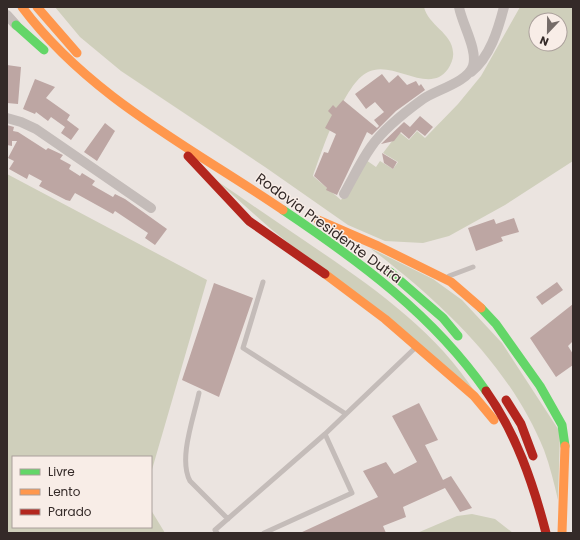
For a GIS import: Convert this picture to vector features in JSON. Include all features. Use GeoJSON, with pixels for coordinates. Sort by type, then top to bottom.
{"type":"FeatureCollection","features":[{"type":"Feature","properties":{"kind":"highway","name":"Rodovia Presidente Dutra"},"geometry":{"type":"LineString","coordinates":[[22,7],[46,39],[71,64],[110,96],[317,233],[391,288],[458,353],[495,403],[509,430],[532,485],[546,533]]}},
{"type":"Feature","properties":{"kind":"highway"},"geometry":{"type":"LineString","coordinates":[[37,7],[67,43],[83,59]]}},
{"type":"Feature","properties":{"kind":"highway"},"geometry":{"type":"LineString","coordinates":[[12,25],[89,86],[140,116]]}},
{"type":"Feature","properties":{"kind":"highway"},"geometry":{"type":"LineString","coordinates":[[164,131],[249,221],[362,301],[474,396],[492,417],[522,461]]}},
{"type":"Feature","properties":{"kind":"highway","name":"Rodovia Presidente Dutra"},"geometry":{"type":"LineString","coordinates":[[355,246],[314,218],[378,246],[443,278]]}},
{"type":"Feature","properties":{"kind":"highway","name":"Rodovia Presidente Dutra"},"geometry":{"type":"LineString","coordinates":[[380,264],[403,282],[443,318],[466,346]]}},
{"type":"Feature","properties":{"kind":"highway"},"geometry":{"type":"LineString","coordinates":[[443,278],[473,300],[496,324],[540,386],[562,425],[565,446],[562,533]]}},
{"type":"Feature","properties":{"kind":"highway"},"geometry":{"type":"LineString","coordinates":[[501,393],[521,424],[538,468]]}},
{"type":"Feature","properties":{"kind":"highway"},"geometry":{"type":"LineString","coordinates":[[553,519],[557,533]]}},
{"type":"Feature","properties":{"kind":"street"},"geometry":{"type":"LineString","coordinates":[[459,7],[474,58],[468,75]]}},
{"type":"Feature","properties":{"kind":"street"},"geometry":{"type":"LineString","coordinates":[[344,194],[372,146],[386,131],[422,100],[468,75],[476,68],[487,51],[504,7]]}},
{"type":"Feature","properties":{"kind":"street"},"geometry":{"type":"LineString","coordinates":[[7,15],[12,25]]}},
{"type":"Feature","properties":{"kind":"street"},"geometry":{"type":"LineString","coordinates":[[7,118],[21,122],[36,129],[151,208]]}},
{"type":"Feature","properties":{"kind":"lane"},"geometry":{"type":"LineString","coordinates":[[443,278],[473,267]]}},
{"type":"Feature","properties":{"kind":"lane"},"geometry":{"type":"LineString","coordinates":[[263,282],[243,348],[346,414]]}},
{"type":"Feature","properties":{"kind":"lane"},"geometry":{"type":"LineString","coordinates":[[217,533],[215,530],[325,434],[416,347]]}},
{"type":"Feature","properties":{"kind":"lane"},"geometry":{"type":"LineString","coordinates":[[199,393],[187,451],[187,473],[190,481],[228,519]]}},
{"type":"Feature","properties":{"kind":"lane"},"geometry":{"type":"LineString","coordinates":[[264,533],[352,493],[325,434]]}},
{"type":"Feature","properties":{"kind":"green space"},"geometry":{"type":"Polygon","coordinates":[[[55,7],[424,7],[430,19],[449,39],[452,45],[453,59],[448,69],[440,76],[431,79],[378,69],[368,72],[359,79],[351,89],[342,103],[328,135],[313,176],[341,200],[366,160],[376,167],[380,161],[393,169],[398,162],[383,153],[399,132],[409,140],[417,131],[425,138],[458,104],[481,76],[520,7],[573,7],[573,161],[505,205],[449,236],[423,243],[385,241],[348,225],[265,167],[121,71],[80,37],[55,7]]]}},
{"type":"Feature","properties":{"kind":"green space"},"geometry":{"type":"Polygon","coordinates":[[[7,174],[207,280],[152,470],[152,456],[12,456],[12,528],[152,528],[152,512],[165,533],[7,533],[7,174]]]}},
{"type":"Feature","properties":{"kind":"green space"},"geometry":{"type":"Polygon","coordinates":[[[217,181],[377,292],[420,328],[440,348],[459,369],[475,392],[271,229],[217,181]]]}},
{"type":"Feature","properties":{"kind":"green space"},"geometry":{"type":"Polygon","coordinates":[[[370,248],[433,279],[462,300],[502,343],[560,432],[558,500],[544,450],[530,419],[512,390],[492,363],[447,313],[396,268],[370,248]]]}},
{"type":"Feature","properties":{"kind":"green space"},"geometry":{"type":"Polygon","coordinates":[[[472,514],[495,519],[513,533],[417,533],[457,516],[472,514]]]}},
{"type":"Feature","properties":{"kind":"building"},"geometry":{"type":"Polygon","coordinates":[[[7,65],[21,67],[18,104],[7,103],[7,65]]]}},
{"type":"Feature","properties":{"kind":"building"},"geometry":{"type":"Polygon","coordinates":[[[382,74],[389,83],[398,75],[407,85],[416,81],[419,86],[421,84],[425,90],[396,111],[372,135],[367,132],[337,195],[326,190],[327,188],[314,176],[324,152],[328,153],[336,134],[325,128],[332,115],[328,111],[333,105],[336,108],[343,100],[377,128],[379,126],[374,120],[384,112],[375,102],[366,109],[355,94],[382,74]]]}},
{"type":"Feature","properties":{"kind":"building"},"geometry":{"type":"Polygon","coordinates":[[[35,79],[55,87],[46,98],[70,115],[67,120],[79,129],[71,140],[61,133],[65,127],[51,117],[48,121],[36,112],[35,114],[23,109],[35,79]]]}},
{"type":"Feature","properties":{"kind":"building"},"geometry":{"type":"Polygon","coordinates":[[[420,116],[433,127],[425,136],[417,130],[409,139],[401,132],[394,141],[381,144],[404,122],[410,127],[420,116]]]}},
{"type":"Feature","properties":{"kind":"building"},"geometry":{"type":"Polygon","coordinates":[[[105,123],[115,131],[97,161],[84,152],[105,123]]]}},
{"type":"Feature","properties":{"kind":"building"},"geometry":{"type":"Polygon","coordinates":[[[7,125],[14,127],[13,131],[18,132],[46,150],[48,148],[63,155],[60,159],[71,165],[69,169],[80,176],[82,173],[95,181],[92,185],[113,197],[115,194],[125,199],[167,229],[155,245],[145,238],[148,233],[115,211],[113,214],[75,193],[70,201],[66,200],[39,186],[42,181],[29,174],[27,179],[9,169],[14,161],[8,158],[17,141],[12,141],[12,146],[7,145],[7,125]]]}},
{"type":"Feature","properties":{"kind":"building"},"geometry":{"type":"Polygon","coordinates":[[[382,153],[397,162],[393,169],[384,163],[382,153]]]}},
{"type":"Feature","properties":{"kind":"building"},"geometry":{"type":"Polygon","coordinates":[[[514,218],[519,232],[501,237],[503,241],[476,251],[468,228],[494,219],[496,224],[514,218]]]}},
{"type":"Feature","properties":{"kind":"building"},"geometry":{"type":"Polygon","coordinates":[[[557,282],[563,290],[542,305],[536,297],[557,282]]]}},
{"type":"Feature","properties":{"kind":"building"},"geometry":{"type":"Polygon","coordinates":[[[214,283],[253,298],[219,397],[182,380],[214,283]]]}},
{"type":"Feature","properties":{"kind":"building"},"geometry":{"type":"Polygon","coordinates":[[[573,304],[573,341],[568,346],[573,354],[573,365],[556,377],[530,338],[573,304]]]}},
{"type":"Feature","properties":{"kind":"building"},"geometry":{"type":"Polygon","coordinates":[[[419,403],[438,440],[425,445],[443,480],[451,476],[472,508],[460,512],[445,488],[403,507],[406,517],[383,526],[386,533],[300,533],[378,497],[363,471],[386,462],[394,474],[417,462],[392,416],[419,403]]]}},
{"type":"Feature","properties":{"kind":"traffic: fast"},"geometry":{"type":"LineString","coordinates":[[16,25],[44,50]]}},
{"type":"Feature","properties":{"kind":"traffic: fast"},"geometry":{"type":"LineString","coordinates":[[283,210],[367,270],[419,314],[465,363],[486,391]]}},
{"type":"Feature","properties":{"kind":"traffic: fast"},"geometry":{"type":"LineString","coordinates":[[390,272],[443,318],[458,336]]}},
{"type":"Feature","properties":{"kind":"traffic: fast"},"geometry":{"type":"LineString","coordinates":[[481,308],[496,324],[540,386],[562,425],[565,446]]}},
{"type":"Feature","properties":{"kind":"traffic: slow"},"geometry":{"type":"LineString","coordinates":[[22,7],[49,39],[78,68],[110,94],[178,142],[283,210]]}},
{"type":"Feature","properties":{"kind":"traffic: slow"},"geometry":{"type":"LineString","coordinates":[[37,7],[77,53]]}},
{"type":"Feature","properties":{"kind":"traffic: slow"},"geometry":{"type":"LineString","coordinates":[[318,220],[378,246],[451,282],[481,308]]}},
{"type":"Feature","properties":{"kind":"traffic: slow"},"geometry":{"type":"LineString","coordinates":[[325,274],[385,319],[474,396],[494,420]]}},
{"type":"Feature","properties":{"kind":"traffic: slow"},"geometry":{"type":"LineString","coordinates":[[562,533],[565,446]]}},
{"type":"Feature","properties":{"kind":"traffic: jam"},"geometry":{"type":"LineString","coordinates":[[188,156],[249,221],[325,274]]}},
{"type":"Feature","properties":{"kind":"traffic: jam"},"geometry":{"type":"LineString","coordinates":[[486,391],[497,407],[515,441],[529,477],[546,533]]}},
{"type":"Feature","properties":{"kind":"traffic: jam"},"geometry":{"type":"LineString","coordinates":[[506,400],[521,424],[533,456]]}}]}
